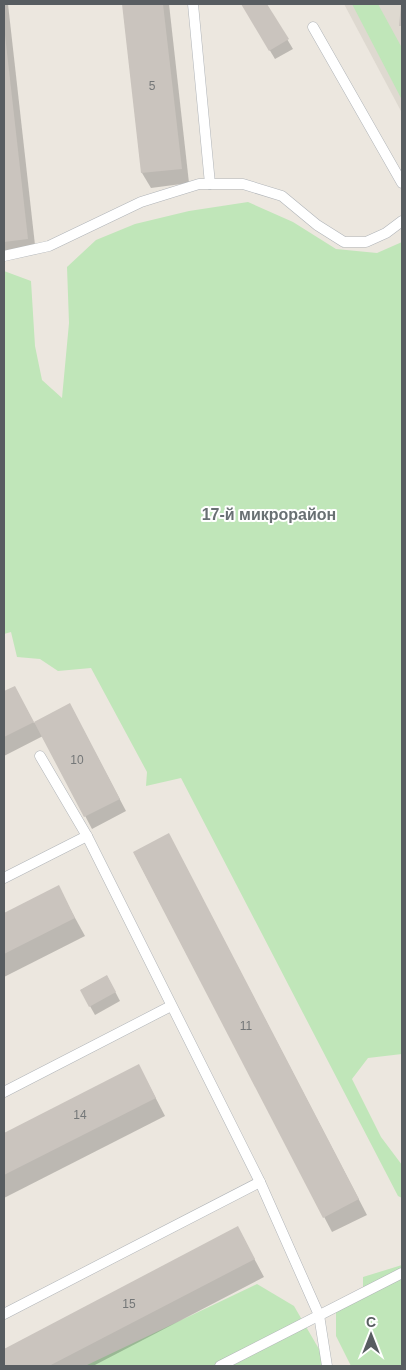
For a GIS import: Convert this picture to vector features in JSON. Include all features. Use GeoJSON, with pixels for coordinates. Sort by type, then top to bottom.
{"type":"FeatureCollection","features":[{"type":"Feature","properties":{"kind":"lane"},"geometry":{"type":"LineString","coordinates":[[193,4],[210,184]]}},
{"type":"Feature","properties":{"kind":"lane"},"geometry":{"type":"LineString","coordinates":[[313,27],[402,183]]}},
{"type":"Feature","properties":{"kind":"lane"},"geometry":{"type":"LineString","coordinates":[[4,256],[49,246],[141,202],[199,184],[243,184],[282,196],[317,225],[344,242],[366,242],[386,233],[402,221]]}},
{"type":"Feature","properties":{"kind":"lane"},"geometry":{"type":"LineString","coordinates":[[40,756],[87,836],[260,1182],[319,1315],[327,1366]]}},
{"type":"Feature","properties":{"kind":"lane"},"geometry":{"type":"LineString","coordinates":[[4,878],[87,836]]}},
{"type":"Feature","properties":{"kind":"lane"},"geometry":{"type":"LineString","coordinates":[[4,1092],[172,1006]]}},
{"type":"Feature","properties":{"kind":"lane"},"geometry":{"type":"LineString","coordinates":[[4,1314],[260,1182]]}},
{"type":"Feature","properties":{"kind":"lane"},"geometry":{"type":"LineString","coordinates":[[220,1366],[402,1273]]}},
{"type":"Feature","properties":{"kind":"shaded area"},"geometry":{"type":"Polygon","coordinates":[[[344,4],[402,4],[402,113],[344,4]]]}},
{"type":"Feature","properties":{"kind":"green space"},"geometry":{"type":"Polygon","coordinates":[[[352,4],[378,4],[402,48],[402,100],[352,4]]]}},
{"type":"Feature","properties":{"kind":"green space"},"geometry":{"type":"Polygon","coordinates":[[[248,202],[293,222],[336,249],[377,253],[402,242],[402,1054],[368,1058],[352,1079],[381,1137],[402,1165],[402,1198],[398,1196],[181,778],[146,786],[147,772],[91,668],[58,671],[40,659],[17,657],[11,632],[4,634],[4,271],[31,281],[35,346],[42,380],[62,398],[69,323],[67,267],[96,240],[135,224],[189,211],[248,202]]]}},
{"type":"Feature","properties":{"kind":"green space"},"geometry":{"type":"Polygon","coordinates":[[[402,1265],[402,1366],[351,1366],[336,1336],[336,1311],[363,1297],[363,1277],[402,1265]]]}},
{"type":"Feature","properties":{"kind":"green space"},"geometry":{"type":"Polygon","coordinates":[[[257,1284],[294,1306],[323,1356],[322,1366],[85,1366],[257,1284]]]}},
{"type":"Feature","properties":{"kind":"building"},"geometry":{"type":"Polygon","coordinates":[[[122,4],[163,4],[182,169],[141,173],[122,4]]]}},
{"type":"Feature","properties":{"kind":"building"},"geometry":{"type":"Polygon","coordinates":[[[241,4],[267,4],[289,39],[269,51],[241,4]]]}},
{"type":"Feature","properties":{"kind":"building"},"geometry":{"type":"Polygon","coordinates":[[[401,4],[402,26],[399,26],[401,4]]]}},
{"type":"Feature","properties":{"kind":"building"},"geometry":{"type":"Polygon","coordinates":[[[4,35],[28,239],[4,242],[4,35]]]}},
{"type":"Feature","properties":{"kind":"building"},"geometry":{"type":"Polygon","coordinates":[[[15,686],[34,722],[4,737],[4,691],[15,686]]]}},
{"type":"Feature","properties":{"kind":"building"},"geometry":{"type":"Polygon","coordinates":[[[70,703],[120,799],[84,817],[34,722],[70,703]]]}},
{"type":"Feature","properties":{"kind":"building"},"geometry":{"type":"Polygon","coordinates":[[[169,833],[359,1199],[323,1218],[133,852],[169,833]]]}},
{"type":"Feature","properties":{"kind":"building"},"geometry":{"type":"Polygon","coordinates":[[[59,885],[75,918],[4,954],[4,913],[59,885]]]}},
{"type":"Feature","properties":{"kind":"building"},"geometry":{"type":"Polygon","coordinates":[[[107,975],[116,992],[89,1007],[80,990],[107,975]]]}},
{"type":"Feature","properties":{"kind":"building"},"geometry":{"type":"Polygon","coordinates":[[[139,1064],[156,1098],[4,1175],[4,1133],[139,1064]]]}},
{"type":"Feature","properties":{"kind":"building"},"geometry":{"type":"Polygon","coordinates":[[[238,1226],[255,1259],[49,1366],[4,1366],[4,1349],[238,1226]]]}},
{"type":"Feature","properties":{"kind":"district","name":"17-й микрорайон"},"geometry":{"type":"Point","coordinates":[269,514]}}]}
